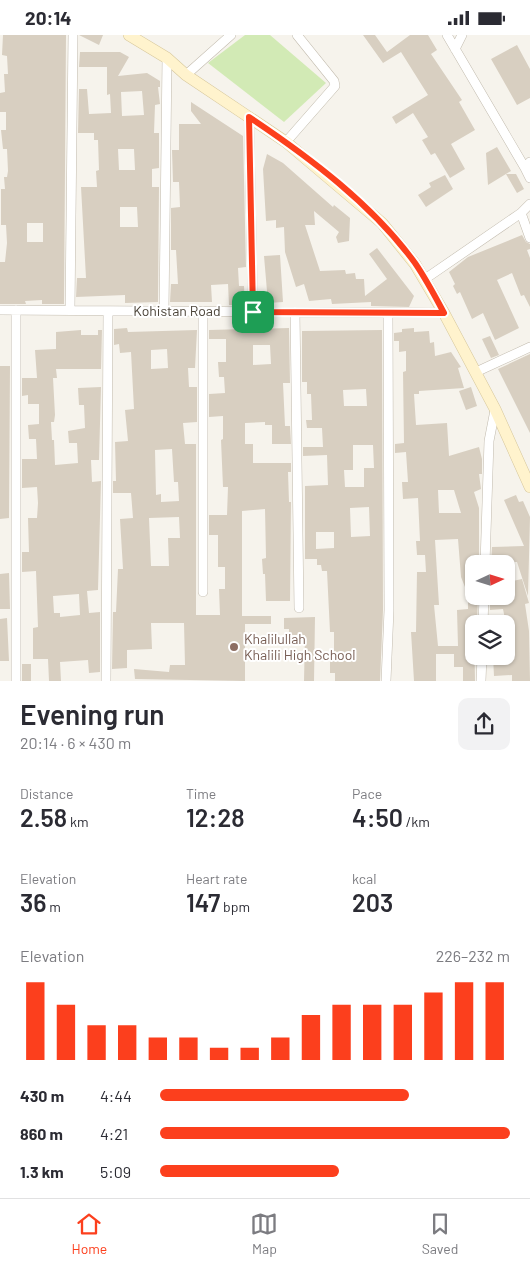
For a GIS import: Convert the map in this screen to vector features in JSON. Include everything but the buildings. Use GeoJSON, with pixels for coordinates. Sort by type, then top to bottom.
{"type":"FeatureCollection","features":[{"type":"Feature","properties":{"kind":"main road"},"geometry":{"type":"LineString","coordinates":[[129,35],[167,58],[186,75],[286,142],[382,223],[415,264],[444,313],[495,409],[530,487]]}},
{"type":"Feature","properties":{"kind":"street"},"geometry":{"type":"LineString","coordinates":[[70,310],[73,35]]}},
{"type":"Feature","properties":{"kind":"street"},"geometry":{"type":"LineString","coordinates":[[186,75],[231,35]]}},
{"type":"Feature","properties":{"kind":"street"},"geometry":{"type":"LineString","coordinates":[[286,142],[334,86],[334,81],[297,35]]}},
{"type":"Feature","properties":{"kind":"street"},"geometry":{"type":"LineString","coordinates":[[447,35],[528,165],[530,177]]}},
{"type":"Feature","properties":{"kind":"street"},"geometry":{"type":"LineString","coordinates":[[455,49],[462,35]]}},
{"type":"Feature","properties":{"kind":"street"},"geometry":{"type":"LineString","coordinates":[[164,311],[167,58]]}},
{"type":"Feature","properties":{"kind":"street"},"geometry":{"type":"LineString","coordinates":[[249,117],[253,312]]}},
{"type":"Feature","properties":{"kind":"street"},"geometry":{"type":"LineString","coordinates":[[424,279],[521,213],[530,203]]}},
{"type":"Feature","properties":{"kind":"street"},"geometry":{"type":"LineString","coordinates":[[521,213],[530,238]]}},
{"type":"Feature","properties":{"kind":"street","name":"Kohistan Road"},"geometry":{"type":"LineString","coordinates":[[0,310],[444,313]]}},
{"type":"Feature","properties":{"kind":"street"},"geometry":{"type":"LineString","coordinates":[[16,310],[16,681]]}},
{"type":"Feature","properties":{"kind":"street"},"geometry":{"type":"LineString","coordinates":[[106,681],[108,311]]}},
{"type":"Feature","properties":{"kind":"street"},"geometry":{"type":"LineString","coordinates":[[203,311],[203,592]]}},
{"type":"Feature","properties":{"kind":"street"},"geometry":{"type":"LineString","coordinates":[[295,312],[299,608]]}},
{"type":"Feature","properties":{"kind":"street"},"geometry":{"type":"LineString","coordinates":[[386,681],[389,610],[388,313]]}},
{"type":"Feature","properties":{"kind":"street"},"geometry":{"type":"LineString","coordinates":[[476,372],[530,347]]}},
{"type":"Feature","properties":{"kind":"street"},"geometry":{"type":"LineString","coordinates":[[485,555],[489,441],[495,409]]}},
{"type":"Feature","properties":{"kind":"street"},"geometry":{"type":"LineString","coordinates":[[481,681],[482,665]]}},
{"type":"Feature","properties":{"kind":"green space"},"geometry":{"type":"Polygon","coordinates":[[[245,35],[270,35],[326,83],[284,122],[208,63],[245,35]]]}},
{"type":"Feature","properties":{"kind":"place","name":"Khalilullah Khalili High School"},"geometry":{"type":"Point","coordinates":[234,647]}},
{"type":"Feature","properties":{"kind":"route"},"geometry":{"type":"LineString","coordinates":[[249,117],[286,142],[382,223],[415,264],[444,313],[253,312],[249,117]]}}]}
